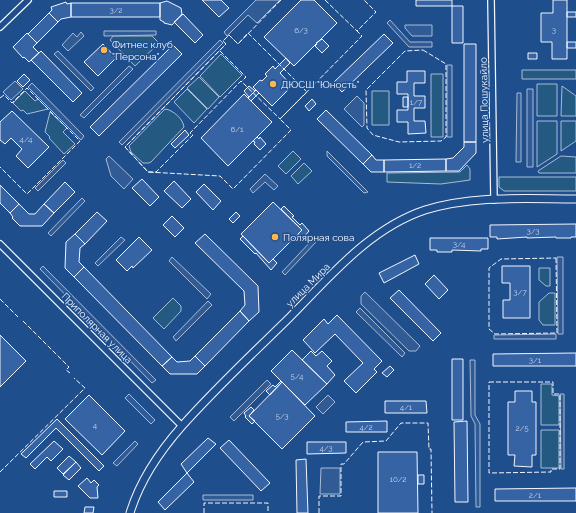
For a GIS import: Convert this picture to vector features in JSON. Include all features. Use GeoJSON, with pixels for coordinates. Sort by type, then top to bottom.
{"type":"FeatureCollection","features":[{"type":"Feature","properties":{"kind":"street"},"geometry":{"type":"LineString","coordinates":[[0,27],[28,0]]}},
{"type":"Feature","properties":{"kind":"street","name":"улица Пошукайло"},"geometry":{"type":"LineString","coordinates":[[491,0],[494,200]]}},
{"type":"Feature","properties":{"kind":"street","name":"улица Мира"},"geometry":{"type":"LineString","coordinates":[[130,513],[140,488],[151,469],[170,440],[182,426],[338,269],[377,235],[400,220],[426,210],[455,203],[494,200],[576,199]]}},
{"type":"Feature","properties":{"kind":"street","name":"Приполярная улица"},"geometry":{"type":"LineString","coordinates":[[0,244],[182,426]]}},
{"type":"Feature","properties":{"kind":"shaded area"},"geometry":{"type":"Polygon","coordinates":[[[256,0],[280,0],[257,23],[248,15],[227,36],[224,32],[256,0]]]}},
{"type":"Feature","properties":{"kind":"shaded area"},"geometry":{"type":"Polygon","coordinates":[[[390,20],[410,42],[432,42],[432,47],[409,47],[387,23],[390,20]]]}},
{"type":"Feature","properties":{"kind":"shaded area"},"geometry":{"type":"Polygon","coordinates":[[[405,25],[432,25],[432,36],[412,36],[405,28],[405,25]]]}},
{"type":"Feature","properties":{"kind":"shaded area"},"geometry":{"type":"Polygon","coordinates":[[[104,31],[156,31],[156,35],[104,36],[104,31]]]}},
{"type":"Feature","properties":{"kind":"shaded area"},"geometry":{"type":"Polygon","coordinates":[[[81,32],[84,36],[68,51],[62,45],[73,33],[77,37],[81,32]]]}},
{"type":"Feature","properties":{"kind":"shaded area"},"geometry":{"type":"Polygon","coordinates":[[[113,36],[152,36],[159,43],[135,66],[110,40],[113,36]]]}},
{"type":"Feature","properties":{"kind":"shaded area"},"geometry":{"type":"Polygon","coordinates":[[[220,40],[223,43],[122,145],[119,142],[220,40]]]}},
{"type":"Feature","properties":{"kind":"shaded area"},"geometry":{"type":"Polygon","coordinates":[[[58,51],[94,88],[91,91],[54,54],[58,51]]]}},
{"type":"Feature","properties":{"kind":"shaded area"},"geometry":{"type":"Polygon","coordinates":[[[221,54],[242,75],[220,97],[200,76],[221,54]]]}},
{"type":"Feature","properties":{"kind":"shaded area"},"geometry":{"type":"Polygon","coordinates":[[[447,65],[452,65],[452,137],[447,137],[447,65]]]}},
{"type":"Feature","properties":{"kind":"shaded area"},"geometry":{"type":"Polygon","coordinates":[[[129,66],[133,69],[84,118],[80,115],[129,66]]]}},
{"type":"Feature","properties":{"kind":"shaded area"},"geometry":{"type":"Polygon","coordinates":[[[522,70],[576,70],[576,79],[522,79],[522,70]]]}},
{"type":"Feature","properties":{"kind":"shaded area"},"geometry":{"type":"Polygon","coordinates":[[[431,74],[443,74],[443,137],[431,137],[431,74]]]}},
{"type":"Feature","properties":{"kind":"shaded area"},"geometry":{"type":"Polygon","coordinates":[[[199,77],[219,97],[208,109],[187,88],[199,77]]]}},
{"type":"Feature","properties":{"kind":"shaded area"},"geometry":{"type":"Polygon","coordinates":[[[15,81],[23,89],[11,100],[3,92],[15,81]]]}},
{"type":"Feature","properties":{"kind":"shaded area"},"geometry":{"type":"Polygon","coordinates":[[[32,83],[84,136],[81,140],[28,87],[32,83]]]}},
{"type":"Feature","properties":{"kind":"shaded area"},"geometry":{"type":"Polygon","coordinates":[[[537,84],[557,84],[557,116],[537,116],[537,84]]]}},
{"type":"Feature","properties":{"kind":"shaded area"},"geometry":{"type":"Polygon","coordinates":[[[562,86],[576,96],[576,116],[561,116],[562,86]]]}},
{"type":"Feature","properties":{"kind":"shaded area"},"geometry":{"type":"Polygon","coordinates":[[[187,89],[207,109],[194,123],[174,102],[187,89]]]}},
{"type":"Feature","properties":{"kind":"shaded area"},"geometry":{"type":"Polygon","coordinates":[[[527,89],[533,89],[533,167],[527,167],[527,89]]]}},
{"type":"Feature","properties":{"kind":"shaded area"},"geometry":{"type":"Polygon","coordinates":[[[25,91],[35,101],[38,99],[48,109],[27,114],[23,110],[21,111],[13,103],[25,91]]]}},
{"type":"Feature","properties":{"kind":"shaded area"},"geometry":{"type":"Polygon","coordinates":[[[372,91],[389,91],[389,125],[372,125],[372,91]]]}},
{"type":"Feature","properties":{"kind":"shaded area"},"geometry":{"type":"Polygon","coordinates":[[[517,93],[521,93],[521,162],[516,162],[517,93]]]}},
{"type":"Feature","properties":{"kind":"shaded area"},"geometry":{"type":"Polygon","coordinates":[[[357,96],[364,103],[364,125],[362,127],[344,109],[357,96]]]}},
{"type":"Feature","properties":{"kind":"shaded area"},"geometry":{"type":"Polygon","coordinates":[[[166,109],[178,116],[184,127],[151,162],[143,163],[131,152],[129,146],[166,109]]]}},
{"type":"Feature","properties":{"kind":"shaded area"},"geometry":{"type":"Polygon","coordinates":[[[50,112],[67,128],[63,132],[75,144],[64,154],[45,132],[50,112]]]}},
{"type":"Feature","properties":{"kind":"shaded area"},"geometry":{"type":"Polygon","coordinates":[[[537,121],[557,121],[557,154],[537,167],[537,121]]]}},
{"type":"Feature","properties":{"kind":"shaded area"},"geometry":{"type":"Polygon","coordinates":[[[561,121],[576,121],[576,141],[561,151],[561,121]]]}},
{"type":"Feature","properties":{"kind":"shaded area"},"geometry":{"type":"Polygon","coordinates":[[[293,151],[301,159],[286,174],[278,166],[293,151]]]}},
{"type":"Feature","properties":{"kind":"shaded area"},"geometry":{"type":"Polygon","coordinates":[[[327,151],[368,192],[364,193],[327,156],[327,151]]]}},
{"type":"Feature","properties":{"kind":"shaded area"},"geometry":{"type":"Polygon","coordinates":[[[109,156],[133,179],[124,189],[111,176],[106,159],[109,156]]]}},
{"type":"Feature","properties":{"kind":"shaded area"},"geometry":{"type":"Polygon","coordinates":[[[561,156],[576,157],[576,173],[539,173],[538,171],[561,156]]]}},
{"type":"Feature","properties":{"kind":"shaded area"},"geometry":{"type":"Polygon","coordinates":[[[63,160],[66,163],[38,191],[35,188],[63,160]]]}},
{"type":"Feature","properties":{"kind":"shaded area"},"geometry":{"type":"Polygon","coordinates":[[[304,163],[312,171],[298,184],[291,176],[304,163]]]}},
{"type":"Feature","properties":{"kind":"shaded area"},"geometry":{"type":"Polygon","coordinates":[[[467,165],[470,169],[470,180],[441,184],[387,182],[387,173],[460,172],[467,165]]]}},
{"type":"Feature","properties":{"kind":"shaded area"},"geometry":{"type":"Polygon","coordinates":[[[265,174],[278,186],[274,190],[265,182],[253,193],[250,189],[265,174]]]}},
{"type":"Feature","properties":{"kind":"shaded area"},"geometry":{"type":"Polygon","coordinates":[[[499,177],[576,177],[576,191],[504,191],[499,187],[499,177]]]}},
{"type":"Feature","properties":{"kind":"shaded area"},"geometry":{"type":"Polygon","coordinates":[[[82,198],[85,201],[51,236],[48,233],[82,198]]]}},
{"type":"Feature","properties":{"kind":"shaded area"},"geometry":{"type":"Polygon","coordinates":[[[121,237],[125,240],[98,266],[95,263],[121,237]]]}},
{"type":"Feature","properties":{"kind":"shaded area"},"geometry":{"type":"Polygon","coordinates":[[[313,239],[316,242],[285,275],[282,272],[313,239]]]}},
{"type":"Feature","properties":{"kind":"shaded area"},"geometry":{"type":"Polygon","coordinates":[[[172,257],[211,294],[207,299],[169,261],[172,257]]]}},
{"type":"Feature","properties":{"kind":"shaded area"},"geometry":{"type":"Polygon","coordinates":[[[557,257],[563,257],[563,334],[558,334],[557,257]]]}},
{"type":"Feature","properties":{"kind":"shaded area"},"geometry":{"type":"Polygon","coordinates":[[[43,266],[156,380],[152,383],[40,269],[43,266]]]}},
{"type":"Feature","properties":{"kind":"shaded area"},"geometry":{"type":"Polygon","coordinates":[[[539,268],[550,268],[550,286],[546,286],[539,280],[539,268]]]}},
{"type":"Feature","properties":{"kind":"shaded area"},"geometry":{"type":"Polygon","coordinates":[[[365,292],[420,346],[416,351],[409,351],[361,304],[361,296],[365,292]]]}},
{"type":"Feature","properties":{"kind":"shaded area"},"geometry":{"type":"Polygon","coordinates":[[[549,293],[555,293],[555,325],[543,325],[539,320],[539,302],[549,293]]]}},
{"type":"Feature","properties":{"kind":"shaded area"},"geometry":{"type":"Polygon","coordinates":[[[173,298],[181,306],[181,311],[164,329],[153,318],[173,298]]]}},
{"type":"Feature","properties":{"kind":"shaded area"},"geometry":{"type":"Polygon","coordinates":[[[208,301],[212,305],[176,341],[173,337],[208,301]]]}},
{"type":"Feature","properties":{"kind":"shaded area"},"geometry":{"type":"Polygon","coordinates":[[[360,308],[405,353],[402,357],[356,312],[360,308]]]}},
{"type":"Feature","properties":{"kind":"shaded area"},"geometry":{"type":"Polygon","coordinates":[[[556,334],[556,339],[494,339],[494,335],[556,334]]]}},
{"type":"Feature","properties":{"kind":"shaded area"},"geometry":{"type":"Polygon","coordinates":[[[470,360],[475,360],[475,415],[480,424],[480,507],[476,507],[475,424],[471,416],[470,360]]]}},
{"type":"Feature","properties":{"kind":"shaded area"},"geometry":{"type":"Polygon","coordinates":[[[267,380],[271,384],[234,421],[230,417],[267,380]]]}},
{"type":"Feature","properties":{"kind":"shaded area"},"geometry":{"type":"Polygon","coordinates":[[[541,384],[552,384],[552,395],[559,396],[559,425],[541,425],[541,384]]]}},
{"type":"Feature","properties":{"kind":"shaded area"},"geometry":{"type":"Polygon","coordinates":[[[129,394],[155,420],[151,424],[125,398],[129,394]]]}},
{"type":"Feature","properties":{"kind":"shaded area"},"geometry":{"type":"Polygon","coordinates":[[[560,394],[564,394],[564,469],[561,469],[560,394]]]}},
{"type":"Feature","properties":{"kind":"shaded area"},"geometry":{"type":"Polygon","coordinates":[[[328,395],[335,402],[323,414],[316,407],[328,395]]]}},
{"type":"Feature","properties":{"kind":"shaded area"},"geometry":{"type":"Polygon","coordinates":[[[541,430],[559,430],[559,468],[541,468],[541,430]]]}},
{"type":"Feature","properties":{"kind":"shaded area"},"geometry":{"type":"Polygon","coordinates":[[[135,441],[138,444],[117,466],[113,463],[135,441]]]}},
{"type":"Feature","properties":{"kind":"shaded area"},"geometry":{"type":"Polygon","coordinates":[[[321,468],[340,468],[340,494],[320,494],[321,468]]]}},
{"type":"Feature","properties":{"kind":"shaded area"},"geometry":{"type":"Polygon","coordinates":[[[203,495],[253,495],[253,500],[203,500],[203,495]]]}},
{"type":"Feature","properties":{"kind":"building"},"geometry":{"type":"Polygon","coordinates":[[[202,0],[221,0],[229,8],[219,17],[202,0]]]}},
{"type":"Feature","properties":{"kind":"building"},"geometry":{"type":"Polygon","coordinates":[[[301,0],[314,0],[337,23],[294,66],[264,37],[301,0]]]}},
{"type":"Feature","properties":{"kind":"building"},"geometry":{"type":"Polygon","coordinates":[[[416,0],[452,0],[452,6],[416,6],[416,0]]]}},
{"type":"Feature","properties":{"kind":"building"},"geometry":{"type":"Polygon","coordinates":[[[553,0],[567,0],[567,59],[552,59],[552,42],[541,42],[541,13],[553,13],[553,0]]]}},
{"type":"Feature","properties":{"kind":"building"},"geometry":{"type":"Polygon","coordinates":[[[167,1],[181,8],[182,14],[172,25],[164,23],[160,20],[160,3],[167,1]]]}},
{"type":"Feature","properties":{"kind":"building"},"geometry":{"type":"Polygon","coordinates":[[[66,2],[67,4],[71,3],[71,17],[61,19],[58,22],[49,13],[52,10],[51,7],[66,2]]]}},
{"type":"Feature","properties":{"kind":"building"},"geometry":{"type":"Polygon","coordinates":[[[71,3],[160,3],[160,17],[71,17],[71,3]]]}},
{"type":"Feature","properties":{"kind":"building"},"geometry":{"type":"Polygon","coordinates":[[[452,6],[463,6],[463,43],[452,43],[452,6]]]}},
{"type":"Feature","properties":{"kind":"building"},"geometry":{"type":"Polygon","coordinates":[[[567,12],[576,12],[576,17],[567,17],[567,12]]]}},
{"type":"Feature","properties":{"kind":"building"},"geometry":{"type":"Polygon","coordinates":[[[49,13],[58,22],[37,43],[28,34],[49,13]]]}},
{"type":"Feature","properties":{"kind":"building"},"geometry":{"type":"Polygon","coordinates":[[[183,14],[203,35],[195,43],[174,22],[183,14]]]}},
{"type":"Feature","properties":{"kind":"building"},"geometry":{"type":"Polygon","coordinates":[[[27,33],[37,43],[33,47],[39,53],[29,62],[13,47],[27,33]]]}},
{"type":"Feature","properties":{"kind":"building"},"geometry":{"type":"Polygon","coordinates":[[[384,34],[393,43],[342,92],[333,83],[384,34]]]}},
{"type":"Feature","properties":{"kind":"building"},"geometry":{"type":"Polygon","coordinates":[[[322,39],[329,46],[322,53],[315,46],[317,44],[316,43],[322,39]]]}},
{"type":"Feature","properties":{"kind":"building"},"geometry":{"type":"Polygon","coordinates":[[[567,42],[576,42],[576,48],[567,48],[567,42]]]}},
{"type":"Feature","properties":{"kind":"building"},"geometry":{"type":"Polygon","coordinates":[[[103,44],[116,58],[98,76],[84,62],[103,44]]]}},
{"type":"Feature","properties":{"kind":"building"},"geometry":{"type":"Polygon","coordinates":[[[464,44],[476,44],[476,142],[464,142],[464,44]]]}},
{"type":"Feature","properties":{"kind":"building"},"geometry":{"type":"Polygon","coordinates":[[[173,45],[182,54],[99,136],[90,127],[173,45]]]}},
{"type":"Feature","properties":{"kind":"building"},"geometry":{"type":"Polygon","coordinates":[[[41,51],[82,93],[73,102],[31,60],[41,51]]]}},
{"type":"Feature","properties":{"kind":"building"},"geometry":{"type":"Polygon","coordinates":[[[528,53],[537,53],[537,59],[528,59],[528,53]]]}},
{"type":"Feature","properties":{"kind":"building","name":"ДЮСШ \"Юность\""},"geometry":{"type":"Polygon","coordinates":[[[286,58],[290,63],[280,73],[292,86],[272,106],[253,87],[267,76],[265,74],[273,66],[275,69],[286,58]]]}},
{"type":"Feature","properties":{"kind":"building"},"geometry":{"type":"Polygon","coordinates":[[[407,71],[425,71],[425,83],[414,83],[414,96],[425,96],[425,108],[414,108],[414,121],[425,121],[426,133],[408,134],[408,122],[397,122],[397,110],[408,110],[408,94],[397,94],[397,82],[407,82],[407,71]]]}},
{"type":"Feature","properties":{"kind":"building"},"geometry":{"type":"Polygon","coordinates":[[[24,74],[30,80],[23,87],[17,81],[24,74]]]}},
{"type":"Feature","properties":{"kind":"building"},"geometry":{"type":"Polygon","coordinates":[[[249,86],[255,91],[249,97],[244,91],[249,86]]]}},
{"type":"Feature","properties":{"kind":"building"},"geometry":{"type":"Polygon","coordinates":[[[256,90],[259,93],[251,101],[248,98],[256,90]]]}},
{"type":"Feature","properties":{"kind":"building"},"geometry":{"type":"Polygon","coordinates":[[[244,94],[272,122],[228,166],[201,138],[244,94]]]}},
{"type":"Feature","properties":{"kind":"building"},"geometry":{"type":"Polygon","coordinates":[[[403,97],[408,97],[408,107],[403,107],[403,97]]]}},
{"type":"Feature","properties":{"kind":"building"},"geometry":{"type":"Polygon","coordinates":[[[312,99],[316,104],[309,111],[305,106],[312,99]]]}},
{"type":"Feature","properties":{"kind":"building"},"geometry":{"type":"Polygon","coordinates":[[[326,110],[372,155],[363,164],[317,119],[326,110]]]}},
{"type":"Feature","properties":{"kind":"building"},"geometry":{"type":"Polygon","coordinates":[[[12,111],[49,147],[28,168],[16,156],[22,149],[11,138],[5,144],[0,140],[0,122],[12,111]]]}},
{"type":"Feature","properties":{"kind":"building"},"geometry":{"type":"Polygon","coordinates":[[[185,130],[189,135],[175,148],[171,144],[185,130]]]}},
{"type":"Feature","properties":{"kind":"building"},"geometry":{"type":"Polygon","coordinates":[[[257,137],[259,139],[260,137],[266,144],[260,150],[253,141],[257,137]]]}},
{"type":"Feature","properties":{"kind":"building"},"geometry":{"type":"Polygon","coordinates":[[[464,142],[476,142],[476,153],[459,171],[446,171],[446,159],[453,158],[464,147],[464,142]]]}},
{"type":"Feature","properties":{"kind":"building"},"geometry":{"type":"Polygon","coordinates":[[[372,155],[376,160],[384,160],[384,172],[371,172],[363,164],[372,155]]]}},
{"type":"Feature","properties":{"kind":"building"},"geometry":{"type":"Polygon","coordinates":[[[446,159],[446,171],[384,172],[384,160],[446,159]]]}},
{"type":"Feature","properties":{"kind":"building"},"geometry":{"type":"Polygon","coordinates":[[[142,179],[159,197],[150,206],[132,188],[142,179]]]}},
{"type":"Feature","properties":{"kind":"building"},"geometry":{"type":"Polygon","coordinates":[[[174,181],[191,199],[182,208],[164,191],[174,181]]]}},
{"type":"Feature","properties":{"kind":"building"},"geometry":{"type":"Polygon","coordinates":[[[65,182],[75,192],[54,213],[44,204],[65,182]]]}},
{"type":"Feature","properties":{"kind":"building"},"geometry":{"type":"Polygon","coordinates":[[[204,184],[221,201],[213,210],[196,192],[204,184]]]}},
{"type":"Feature","properties":{"kind":"building"},"geometry":{"type":"Polygon","coordinates":[[[0,185],[19,204],[10,213],[0,203],[0,185]]]}},
{"type":"Feature","properties":{"kind":"building"},"geometry":{"type":"Polygon","coordinates":[[[273,202],[302,230],[269,263],[241,234],[273,202]]]}},
{"type":"Feature","properties":{"kind":"building"},"geometry":{"type":"Polygon","coordinates":[[[19,204],[29,214],[35,214],[44,204],[54,213],[42,226],[20,226],[12,218],[13,217],[10,213],[19,204]]]}},
{"type":"Feature","properties":{"kind":"building"},"geometry":{"type":"Polygon","coordinates":[[[284,206],[294,216],[292,217],[300,225],[302,223],[309,231],[303,238],[298,234],[302,230],[281,209],[284,206]]]}},
{"type":"Feature","properties":{"kind":"building"},"geometry":{"type":"Polygon","coordinates":[[[97,212],[107,221],[85,244],[75,234],[97,212]]]}},
{"type":"Feature","properties":{"kind":"building"},"geometry":{"type":"Polygon","coordinates":[[[236,212],[240,216],[233,223],[229,219],[236,212]]]}},
{"type":"Feature","properties":{"kind":"building"},"geometry":{"type":"Polygon","coordinates":[[[172,216],[184,228],[175,237],[163,225],[172,216]]]}},
{"type":"Feature","properties":{"kind":"building"},"geometry":{"type":"Polygon","coordinates":[[[576,224],[576,237],[571,238],[527,237],[497,239],[497,237],[490,237],[490,225],[576,224]]]}},
{"type":"Feature","properties":{"kind":"building"},"geometry":{"type":"Polygon","coordinates":[[[75,234],[85,244],[80,248],[79,262],[84,267],[74,277],[65,268],[66,242],[75,234]]]}},
{"type":"Feature","properties":{"kind":"building"},"geometry":{"type":"Polygon","coordinates":[[[205,234],[258,286],[259,312],[249,321],[240,311],[245,305],[244,291],[195,243],[205,234]]]}},
{"type":"Feature","properties":{"kind":"building"},"geometry":{"type":"Polygon","coordinates":[[[243,236],[269,263],[273,259],[277,263],[271,270],[256,253],[255,254],[240,239],[243,236]]]}},
{"type":"Feature","properties":{"kind":"building"},"geometry":{"type":"Polygon","coordinates":[[[139,237],[152,250],[133,268],[132,266],[127,271],[116,260],[139,237]]]}},
{"type":"Feature","properties":{"kind":"building"},"geometry":{"type":"Polygon","coordinates":[[[430,238],[488,238],[488,249],[481,249],[481,251],[452,250],[452,252],[437,252],[437,250],[430,250],[430,238]]]}},
{"type":"Feature","properties":{"kind":"building"},"geometry":{"type":"Polygon","coordinates":[[[415,255],[419,264],[384,283],[379,273],[415,255]]]}},
{"type":"Feature","properties":{"kind":"building"},"geometry":{"type":"Polygon","coordinates":[[[502,266],[530,266],[530,318],[503,318],[503,300],[510,300],[510,283],[502,283],[502,266]]]}},
{"type":"Feature","properties":{"kind":"building"},"geometry":{"type":"Polygon","coordinates":[[[84,267],[172,357],[162,366],[74,277],[84,267]]]}},
{"type":"Feature","properties":{"kind":"building"},"geometry":{"type":"Polygon","coordinates":[[[434,275],[448,290],[439,299],[425,284],[434,275]]]}},
{"type":"Feature","properties":{"kind":"building"},"geometry":{"type":"Polygon","coordinates":[[[399,290],[441,333],[433,341],[390,298],[399,290]]]}},
{"type":"Feature","properties":{"kind":"building"},"geometry":{"type":"Polygon","coordinates":[[[240,311],[249,321],[205,366],[195,356],[240,311]]]}},
{"type":"Feature","properties":{"kind":"building"},"geometry":{"type":"Polygon","coordinates":[[[337,315],[382,361],[374,369],[377,372],[356,393],[344,381],[363,363],[335,334],[315,353],[303,340],[324,319],[328,324],[337,315]]]}},
{"type":"Feature","properties":{"kind":"building"},"geometry":{"type":"Polygon","coordinates":[[[0,335],[26,361],[0,387],[0,335]]]}},
{"type":"Feature","properties":{"kind":"building"},"geometry":{"type":"Polygon","coordinates":[[[292,350],[327,384],[305,405],[271,371],[292,350]]]}},
{"type":"Feature","properties":{"kind":"building"},"geometry":{"type":"Polygon","coordinates":[[[311,351],[316,356],[322,351],[332,361],[327,366],[335,375],[327,384],[302,360],[311,351]]]}},
{"type":"Feature","properties":{"kind":"building"},"geometry":{"type":"Polygon","coordinates":[[[576,353],[576,366],[493,366],[493,354],[576,353]]]}},
{"type":"Feature","properties":{"kind":"building"},"geometry":{"type":"Polygon","coordinates":[[[195,356],[205,366],[197,374],[170,374],[162,366],[172,357],[177,362],[190,361],[195,356]]]}},
{"type":"Feature","properties":{"kind":"building"},"geometry":{"type":"Polygon","coordinates":[[[452,359],[463,359],[463,420],[452,420],[452,359]]]}},
{"type":"Feature","properties":{"kind":"building"},"geometry":{"type":"Polygon","coordinates":[[[390,366],[394,370],[387,377],[382,373],[390,366]]]}},
{"type":"Feature","properties":{"kind":"building"},"geometry":{"type":"Polygon","coordinates":[[[281,381],[282,382],[270,395],[266,391],[273,385],[275,387],[281,381]]]}},
{"type":"Feature","properties":{"kind":"building"},"geometry":{"type":"Polygon","coordinates":[[[282,382],[315,416],[282,449],[249,416],[282,382]]]}},
{"type":"Feature","properties":{"kind":"building"},"geometry":{"type":"Polygon","coordinates":[[[515,391],[532,391],[532,402],[536,402],[536,455],[532,455],[532,467],[514,466],[515,455],[508,455],[508,402],[515,402],[515,391]]]}},
{"type":"Feature","properties":{"kind":"building"},"geometry":{"type":"Polygon","coordinates":[[[89,395],[125,431],[102,455],[65,419],[89,395]]]}},
{"type":"Feature","properties":{"kind":"building"},"geometry":{"type":"Polygon","coordinates":[[[385,401],[426,401],[427,413],[385,413],[385,401]]]}},
{"type":"Feature","properties":{"kind":"building"},"geometry":{"type":"Polygon","coordinates":[[[251,407],[254,410],[249,416],[255,421],[252,424],[245,417],[246,416],[244,413],[251,407]]]}},
{"type":"Feature","properties":{"kind":"building"},"geometry":{"type":"Polygon","coordinates":[[[57,419],[104,466],[99,471],[56,428],[26,458],[21,454],[57,419]]]}},
{"type":"Feature","properties":{"kind":"building"},"geometry":{"type":"Polygon","coordinates":[[[387,421],[387,432],[346,432],[346,422],[387,421]]]}},
{"type":"Feature","properties":{"kind":"building"},"geometry":{"type":"Polygon","coordinates":[[[467,421],[468,502],[455,502],[454,422],[467,421]]]}},
{"type":"Feature","properties":{"kind":"building"},"geometry":{"type":"Polygon","coordinates":[[[208,438],[216,444],[187,473],[181,464],[208,438]]]}},
{"type":"Feature","properties":{"kind":"building"},"geometry":{"type":"Polygon","coordinates":[[[229,440],[270,483],[261,491],[220,448],[229,440]]]}},
{"type":"Feature","properties":{"kind":"building"},"geometry":{"type":"Polygon","coordinates":[[[54,441],[63,449],[51,461],[47,457],[35,469],[30,464],[54,441]]]}},
{"type":"Feature","properties":{"kind":"building"},"geometry":{"type":"Polygon","coordinates":[[[307,442],[346,442],[346,453],[307,454],[307,442]]]}},
{"type":"Feature","properties":{"kind":"building"},"geometry":{"type":"Polygon","coordinates":[[[378,452],[417,452],[418,513],[378,513],[378,452]]]}},
{"type":"Feature","properties":{"kind":"building"},"geometry":{"type":"Polygon","coordinates":[[[69,456],[76,462],[63,474],[57,468],[69,456]]]}},
{"type":"Feature","properties":{"kind":"building"},"geometry":{"type":"Polygon","coordinates":[[[306,459],[308,513],[297,513],[296,460],[306,459]]]}},
{"type":"Feature","properties":{"kind":"building"},"geometry":{"type":"Polygon","coordinates":[[[76,462],[81,468],[69,480],[63,475],[76,462]]]}},
{"type":"Feature","properties":{"kind":"building"},"geometry":{"type":"Polygon","coordinates":[[[187,473],[194,482],[165,510],[158,502],[187,473]]]}},
{"type":"Feature","properties":{"kind":"building"},"geometry":{"type":"Polygon","coordinates":[[[418,475],[424,475],[424,484],[418,484],[418,475]]]}},
{"type":"Feature","properties":{"kind":"building"},"geometry":{"type":"Polygon","coordinates":[[[87,478],[91,483],[94,480],[99,485],[97,487],[98,498],[90,498],[78,486],[87,478]]]}},
{"type":"Feature","properties":{"kind":"building"},"geometry":{"type":"Polygon","coordinates":[[[576,488],[576,501],[495,501],[495,489],[576,488]]]}},
{"type":"Feature","properties":{"kind":"building"},"geometry":{"type":"Polygon","coordinates":[[[54,491],[67,491],[67,497],[54,497],[54,491]]]}},
{"type":"Feature","properties":{"kind":"building"},"geometry":{"type":"Polygon","coordinates":[[[85,507],[94,507],[93,513],[84,513],[85,507]]]}},
{"type":"Feature","properties":{"kind":"fence"},"geometry":{"type":"LineString","coordinates":[[281,0],[238,44],[229,35],[223,41],[226,44],[125,147],[148,172],[220,176],[233,189],[291,130],[280,119],[362,36],[357,31],[376,12],[364,0]]}},
{"type":"Feature","properties":{"kind":"fence"},"geometry":{"type":"LineString","coordinates":[[325,0],[357,31]]}},
{"type":"Feature","properties":{"kind":"fence"},"geometry":{"type":"LineString","coordinates":[[248,33],[307,92],[280,119],[241,81],[190,133],[193,135],[156,172],[148,172],[125,147],[226,44],[223,41],[229,35],[238,44],[248,33]]}},
{"type":"Feature","properties":{"kind":"fence"},"geometry":{"type":"LineString","coordinates":[[423,50],[446,64],[446,137],[441,141],[399,142],[373,135],[367,128],[366,90],[405,51],[423,50]]}},
{"type":"Feature","properties":{"kind":"fence"},"geometry":{"type":"LineString","coordinates":[[220,51],[246,77],[241,82]]}},
{"type":"Feature","properties":{"kind":"fence"},"geometry":{"type":"LineString","coordinates":[[0,98],[4,95],[12,103],[27,88],[80,141],[27,194],[0,167]]}},
{"type":"Feature","properties":{"kind":"fence"},"geometry":{"type":"LineString","coordinates":[[556,258],[557,333],[495,334],[489,329],[489,268],[501,259],[556,258]]}},
{"type":"Feature","properties":{"kind":"fence"},"geometry":{"type":"LineString","coordinates":[[0,299],[18,317]]}},
{"type":"Feature","properties":{"kind":"fence"},"geometry":{"type":"LineString","coordinates":[[23,321],[69,367],[66,370],[70,373]]}},
{"type":"Feature","properties":{"kind":"fence"},"geometry":{"type":"LineString","coordinates":[[0,472],[85,388],[74,378]]}},
{"type":"Feature","properties":{"kind":"fence"},"geometry":{"type":"LineString","coordinates":[[489,382],[553,382],[553,394],[560,394],[560,469],[551,469],[551,472],[489,473],[489,382]]}},
{"type":"Feature","properties":{"kind":"fence"},"geometry":{"type":"LineString","coordinates":[[319,513],[319,496],[341,496],[341,464],[344,464],[363,442],[386,441],[401,423],[428,423],[429,449],[431,449],[432,513]]}},
{"type":"Feature","properties":{"kind":"fence"},"geometry":{"type":"LineString","coordinates":[[204,513],[204,503],[268,503],[268,513]]}},
{"type":"Feature","properties":{"kind":"place","name":"Фитнес клуб \"Персона\""},"geometry":{"type":"Point","coordinates":[104,50]}},
{"type":"Feature","properties":{"kind":"place","name":"ДЮСШ \"Юность\""},"geometry":{"type":"Point","coordinates":[273,84]}},
{"type":"Feature","properties":{"kind":"place","name":"Полярная сова"},"geometry":{"type":"Point","coordinates":[275,237]}}]}
